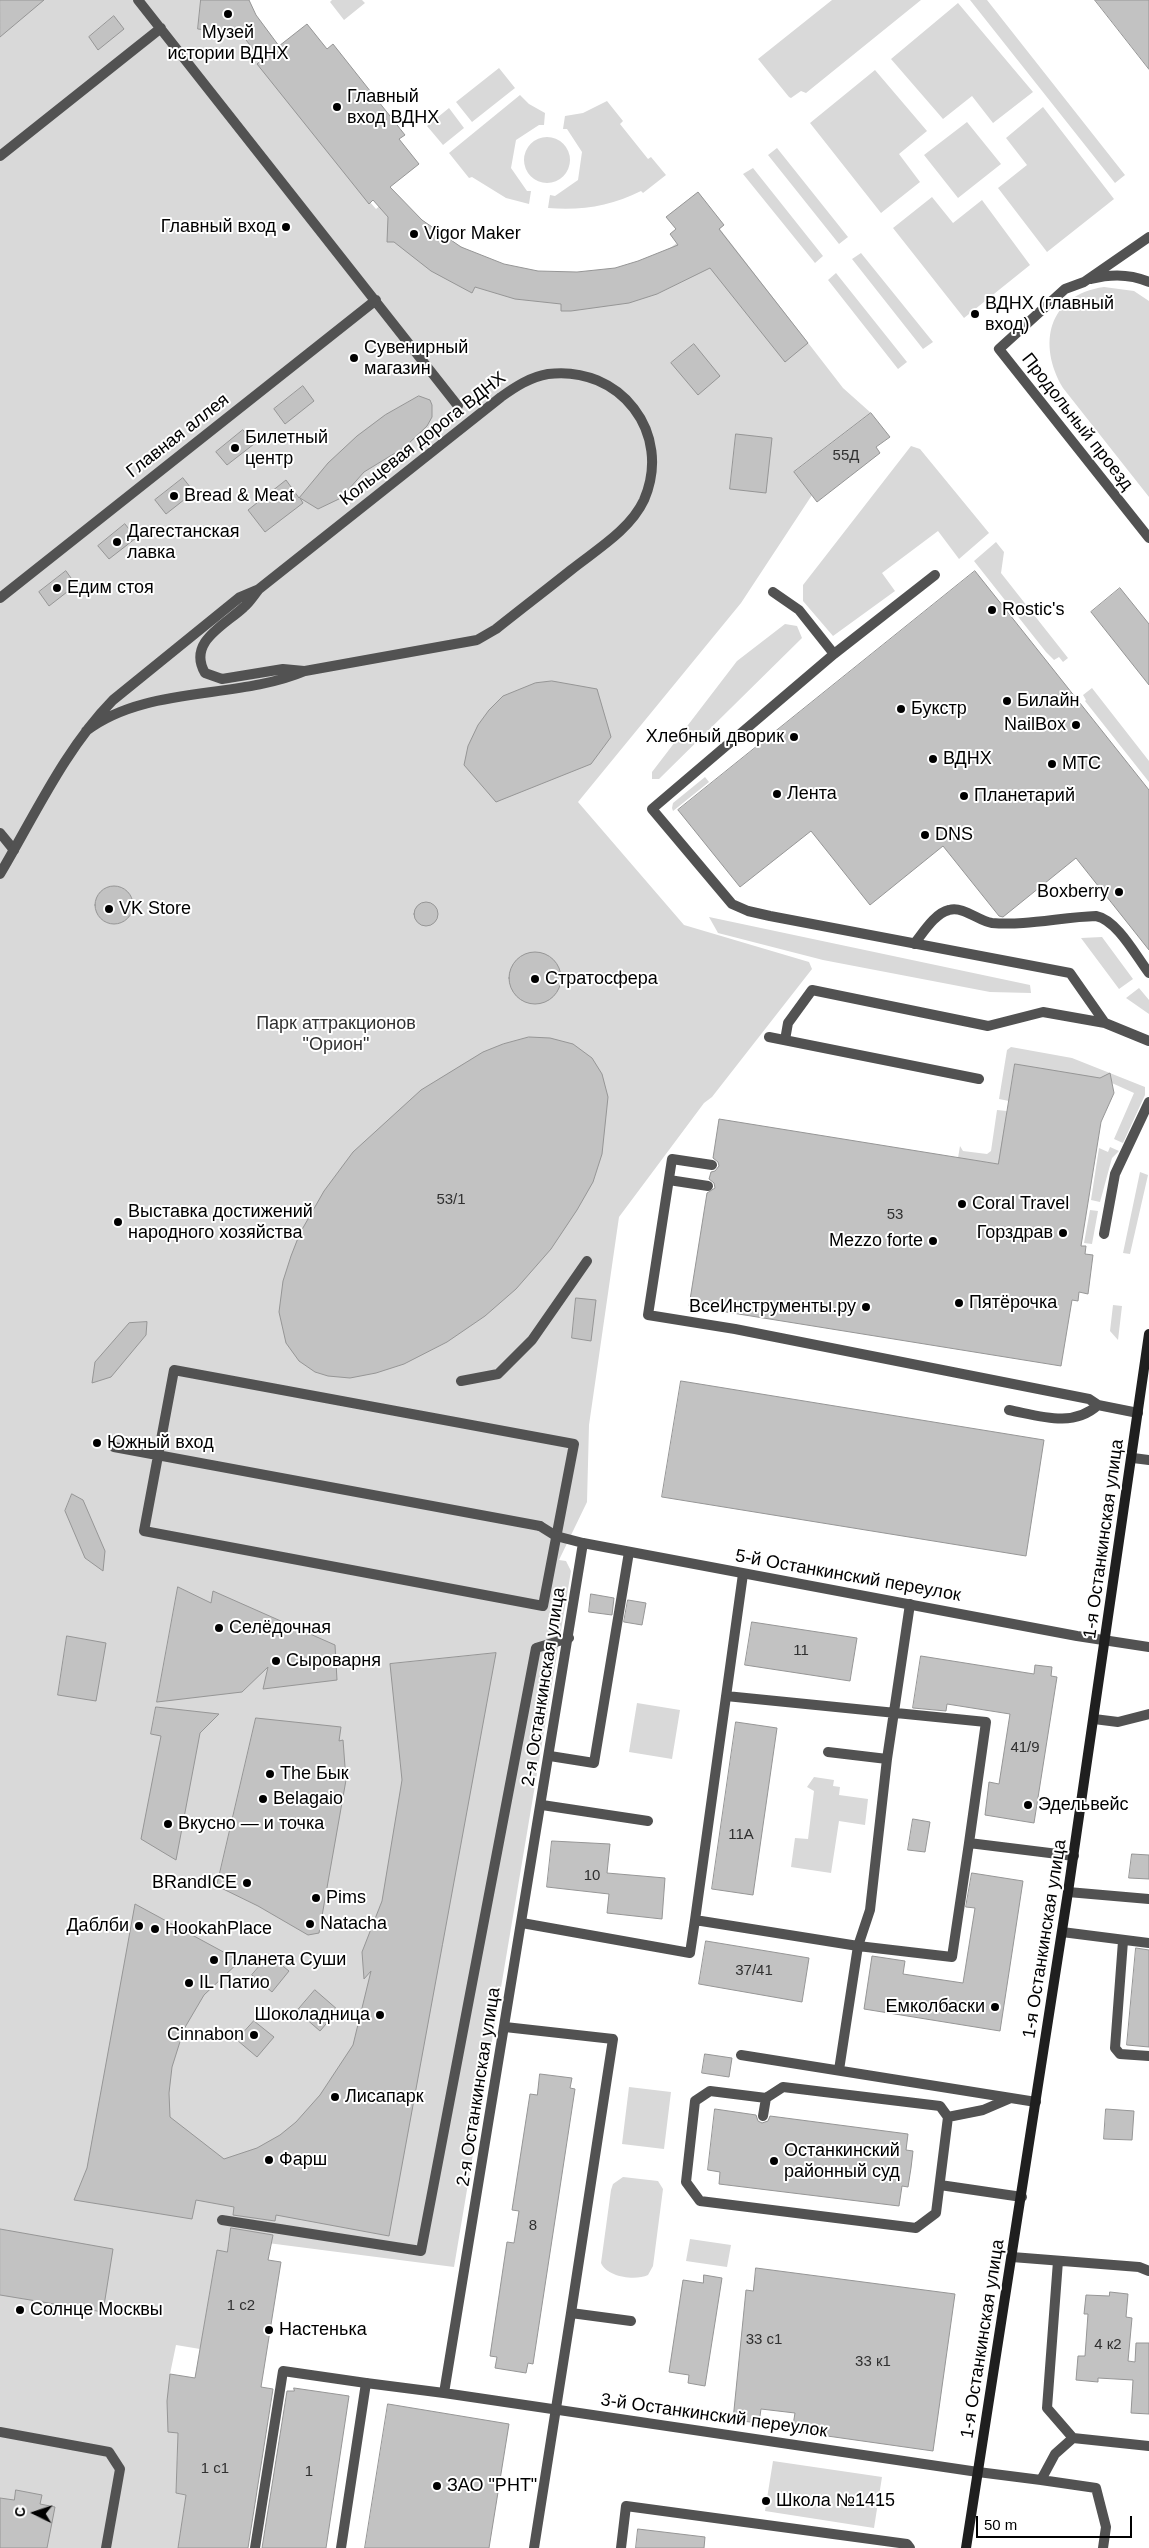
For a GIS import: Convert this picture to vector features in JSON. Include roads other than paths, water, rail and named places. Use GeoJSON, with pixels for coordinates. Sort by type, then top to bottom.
{"type":"FeatureCollection","features":[{"type":"Feature","properties":{"kind":"street"},"geometry":{"type":"LineString","coordinates":[[138,0],[458,406]]}},
{"type":"Feature","properties":{"kind":"street"},"geometry":{"type":"LineString","coordinates":[[0,156],[161,28]]}},
{"type":"Feature","properties":{"kind":"street"},"geometry":{"type":"LineString","coordinates":[[1084,282],[1149,237]]}},
{"type":"Feature","properties":{"kind":"street"},"geometry":{"type":"LineString","coordinates":[[1084,282],[1104,276],[1119,276],[1149,282]]}},
{"type":"Feature","properties":{"kind":"street","name":"Продольный проезд"},"geometry":{"type":"LineString","coordinates":[[1084,282],[1064,289],[999,349],[1149,538]]}},
{"type":"Feature","properties":{"kind":"street","name":"Главная аллея"},"geometry":{"type":"LineString","coordinates":[[0,598],[376,300]]}},
{"type":"Feature","properties":{"kind":"street","name":"Кольцевая дорога ВДНХ"},"geometry":{"type":"LineString","coordinates":[[0,874],[67,759],[86,731],[124,690],[240,597],[259,589],[501,397],[530,380],[548,374],[583,375],[600,382],[626,399],[644,423],[650,437],[652,469],[644,500],[636,513],[603,545],[496,629],[477,640],[305,671],[285,680],[135,707],[110,716],[86,731]]}},
{"type":"Feature","properties":{"kind":"street"},"geometry":{"type":"LineString","coordinates":[[935,575],[834,654],[652,809],[732,904],[748,911],[770,916],[1070,973],[1105,1023]]}},
{"type":"Feature","properties":{"kind":"street"},"geometry":{"type":"LineString","coordinates":[[259,589],[246,606],[208,638],[202,647],[199,657],[205,673],[222,678],[283,669],[305,671]]}},
{"type":"Feature","properties":{"kind":"street"},"geometry":{"type":"LineString","coordinates":[[773,592],[799,610],[834,654]]}},
{"type":"Feature","properties":{"kind":"street"},"geometry":{"type":"LineString","coordinates":[[0,833],[14,850]]}},
{"type":"Feature","properties":{"kind":"street"},"geometry":{"type":"LineString","coordinates":[[914,944],[938,917],[949,910],[963,911],[980,919],[1000,923],[1096,916],[1103,918],[1114,927],[1149,973]]}},
{"type":"Feature","properties":{"kind":"street"},"geometry":{"type":"LineString","coordinates":[[785,1040],[788,1022],[812,990],[988,1026],[1043,1012],[1105,1023],[1148,1043]]}},
{"type":"Feature","properties":{"kind":"street"},"geometry":{"type":"LineString","coordinates":[[769,1036],[979,1079]]}},
{"type":"Feature","properties":{"kind":"street"},"geometry":{"type":"LineString","coordinates":[[1104,1234],[1115,1174],[1149,1102]]}},
{"type":"Feature","properties":{"kind":"street"},"geometry":{"type":"LineString","coordinates":[[712,1165],[672,1159],[648,1315],[735,1329],[1050,1391],[1089,1399],[1098,1405],[1138,1413]]}},
{"type":"Feature","properties":{"kind":"street"},"geometry":{"type":"LineString","coordinates":[[669,1180],[708,1186]]}},
{"type":"Feature","properties":{"kind":"street"},"geometry":{"type":"LineString","coordinates":[[461,1380],[498,1374],[532,1340],[587,1260]]}},
{"type":"Feature","properties":{"kind":"street","name":"1-я Останкинская улица"},"geometry":{"type":"LineString","coordinates":[[966,2548],[1074,1856],[1133,1458],[1149,1334]]}},
{"type":"Feature","properties":{"kind":"street"},"geometry":{"type":"LineString","coordinates":[[174,1370],[574,1444],[556,1536],[543,1606],[144,1531],[174,1370]]}},
{"type":"Feature","properties":{"kind":"street"},"geometry":{"type":"LineString","coordinates":[[1009,1410],[1061,1419],[1088,1414],[1098,1405]]}},
{"type":"Feature","properties":{"kind":"street"},"geometry":{"type":"LineString","coordinates":[[114,1447],[158,1455]]}},
{"type":"Feature","properties":{"kind":"street","name":"5-й Останкинский переулок"},"geometry":{"type":"LineString","coordinates":[[158,1455],[540,1526],[556,1536],[629,1552],[1149,1647]]}},
{"type":"Feature","properties":{"kind":"street"},"geometry":{"type":"LineString","coordinates":[[1133,1458],[1149,1460]]}},
{"type":"Feature","properties":{"kind":"street","name":"2-я Останкинская улица"},"geometry":{"type":"LineString","coordinates":[[444,2393],[542,1805],[583,1543]]}},
{"type":"Feature","properties":{"kind":"street"},"geometry":{"type":"LineString","coordinates":[[550,1756],[594,1762],[629,1552]]}},
{"type":"Feature","properties":{"kind":"street"},"geometry":{"type":"LineString","coordinates":[[522,1923],[690,1953],[743,1574]]}},
{"type":"Feature","properties":{"kind":"street"},"geometry":{"type":"LineString","coordinates":[[839,2070],[858,1946],[870,1910],[887,1759],[910,1604]]}},
{"type":"Feature","properties":{"kind":"street"},"geometry":{"type":"LineString","coordinates":[[222,2220],[421,2251],[536,1648],[569,1638]]}},
{"type":"Feature","properties":{"kind":"street"},"geometry":{"type":"LineString","coordinates":[[695,1920],[858,1946],[952,1957],[986,1722],[726,1696]]}},
{"type":"Feature","properties":{"kind":"street"},"geometry":{"type":"LineString","coordinates":[[1094,1719],[1118,1722],[1149,1714]]}},
{"type":"Feature","properties":{"kind":"street"},"geometry":{"type":"LineString","coordinates":[[828,1752],[887,1759]]}},
{"type":"Feature","properties":{"kind":"street"},"geometry":{"type":"LineString","coordinates":[[542,1805],[648,1821]]}},
{"type":"Feature","properties":{"kind":"street"},"geometry":{"type":"LineString","coordinates":[[969,1843],[1074,1856]]}},
{"type":"Feature","properties":{"kind":"street"},"geometry":{"type":"LineString","coordinates":[[1068,1892],[1149,1899]]}},
{"type":"Feature","properties":{"kind":"street"},"geometry":{"type":"LineString","coordinates":[[1062,1932],[1149,1943]]}},
{"type":"Feature","properties":{"kind":"street"},"geometry":{"type":"LineString","coordinates":[[1123,1941],[1115,2048],[1120,2054],[1149,2056]]}},
{"type":"Feature","properties":{"kind":"street"},"geometry":{"type":"LineString","coordinates":[[505,2026],[613,2039],[572,2313],[534,2548]]}},
{"type":"Feature","properties":{"kind":"street"},"geometry":{"type":"LineString","coordinates":[[741,2055],[1036,2102]]}},
{"type":"Feature","properties":{"kind":"street"},"geometry":{"type":"LineString","coordinates":[[783,2087],[940,2106],[948,2118],[936,2213],[916,2228],[700,2201],[686,2182],[695,2101],[710,2091],[766,2098],[783,2087]]}},
{"type":"Feature","properties":{"kind":"street"},"geometry":{"type":"LineString","coordinates":[[764,2116],[766,2098]]}},
{"type":"Feature","properties":{"kind":"street"},"geometry":{"type":"LineString","coordinates":[[948,2118],[983,2110],[1011,2098]]}},
{"type":"Feature","properties":{"kind":"street"},"geometry":{"type":"LineString","coordinates":[[940,2185],[1022,2197]]}},
{"type":"Feature","properties":{"kind":"street"},"geometry":{"type":"LineString","coordinates":[[1012,2257],[1139,2267],[1149,2271]]}},
{"type":"Feature","properties":{"kind":"street"},"geometry":{"type":"LineString","coordinates":[[1058,2261],[1047,2408],[1073,2438],[1149,2446]]}},
{"type":"Feature","properties":{"kind":"street"},"geometry":{"type":"LineString","coordinates":[[572,2313],[631,2321]]}},
{"type":"Feature","properties":{"kind":"street"},"geometry":{"type":"LineString","coordinates":[[255,2548],[283,2372],[444,2393]]}},
{"type":"Feature","properties":{"kind":"street"},"geometry":{"type":"LineString","coordinates":[[341,2548],[366,2383]]}},
{"type":"Feature","properties":{"kind":"street","name":"3-й Останкинский переулок"},"geometry":{"type":"LineString","coordinates":[[444,2393],[1096,2488],[1106,2527],[1103,2548]]}},
{"type":"Feature","properties":{"kind":"street"},"geometry":{"type":"LineString","coordinates":[[0,2432],[109,2452],[120,2469],[106,2548]]}},
{"type":"Feature","properties":{"kind":"street"},"geometry":{"type":"LineString","coordinates":[[1040,2480],[1055,2454],[1073,2438]]}},
{"type":"Feature","properties":{"kind":"street"},"geometry":{"type":"LineString","coordinates":[[621,2548],[626,2506],[907,2544],[910,2548]]}},
{"type":"Feature","properties":{"kind":"place","name":"Музей истории ВДНХ"},"geometry":{"type":"Point","coordinates":[228,14]}},
{"type":"Feature","properties":{"kind":"place","name":"Главный вход ВДНХ"},"geometry":{"type":"Point","coordinates":[337,107]}},
{"type":"Feature","properties":{"kind":"place","name":"Главный вход"},"geometry":{"type":"Point","coordinates":[286,227]}},
{"type":"Feature","properties":{"kind":"place","name":"Vigor Maker"},"geometry":{"type":"Point","coordinates":[414,234]}},
{"type":"Feature","properties":{"kind":"place","name":"ВДНХ (главный вход)"},"geometry":{"type":"Point","coordinates":[975,314]}},
{"type":"Feature","properties":{"kind":"place","name":"Сувенирный магазин"},"geometry":{"type":"Point","coordinates":[354,358]}},
{"type":"Feature","properties":{"kind":"place","name":"Билетный центр"},"geometry":{"type":"Point","coordinates":[235,448]}},
{"type":"Feature","properties":{"kind":"place","name":"Bread & Meat"},"geometry":{"type":"Point","coordinates":[174,496]}},
{"type":"Feature","properties":{"kind":"place","name":"Дагестанская лавка"},"geometry":{"type":"Point","coordinates":[117,542]}},
{"type":"Feature","properties":{"kind":"place","name":"Едим стоя"},"geometry":{"type":"Point","coordinates":[57,588]}},
{"type":"Feature","properties":{"kind":"place","name":"Rostic's"},"geometry":{"type":"Point","coordinates":[992,610]}},
{"type":"Feature","properties":{"kind":"place","name":"Билайн"},"geometry":{"type":"Point","coordinates":[1007,701]}},
{"type":"Feature","properties":{"kind":"place","name":"Букстр"},"geometry":{"type":"Point","coordinates":[901,709]}},
{"type":"Feature","properties":{"kind":"place","name":"NailBox"},"geometry":{"type":"Point","coordinates":[1076,725]}},
{"type":"Feature","properties":{"kind":"place","name":"Хлебный дворик"},"geometry":{"type":"Point","coordinates":[794,737]}},
{"type":"Feature","properties":{"kind":"place","name":"ВДНХ"},"geometry":{"type":"Point","coordinates":[933,759]}},
{"type":"Feature","properties":{"kind":"place","name":"МТС"},"geometry":{"type":"Point","coordinates":[1052,764]}},
{"type":"Feature","properties":{"kind":"place","name":"Лента"},"geometry":{"type":"Point","coordinates":[777,794]}},
{"type":"Feature","properties":{"kind":"place","name":"Планетарий"},"geometry":{"type":"Point","coordinates":[964,796]}},
{"type":"Feature","properties":{"kind":"place","name":"DNS"},"geometry":{"type":"Point","coordinates":[925,835]}},
{"type":"Feature","properties":{"kind":"place","name":"Boxberry"},"geometry":{"type":"Point","coordinates":[1119,892]}},
{"type":"Feature","properties":{"kind":"place","name":"VK Store"},"geometry":{"type":"Point","coordinates":[109,909]}},
{"type":"Feature","properties":{"kind":"place","name":"Стратосфера"},"geometry":{"type":"Point","coordinates":[535,979]}},
{"type":"Feature","properties":{"kind":"place","name":"Coral Travel"},"geometry":{"type":"Point","coordinates":[962,1204]}},
{"type":"Feature","properties":{"kind":"place","name":"Выставка достижений народного хозяйства"},"geometry":{"type":"Point","coordinates":[118,1222]}},
{"type":"Feature","properties":{"kind":"place","name":"Горздрав"},"geometry":{"type":"Point","coordinates":[1063,1233]}},
{"type":"Feature","properties":{"kind":"place","name":"Mezzo forte"},"geometry":{"type":"Point","coordinates":[933,1241]}},
{"type":"Feature","properties":{"kind":"place","name":"Пятёрочка"},"geometry":{"type":"Point","coordinates":[959,1303]}},
{"type":"Feature","properties":{"kind":"place","name":"ВсеИнструменты.ру"},"geometry":{"type":"Point","coordinates":[866,1307]}},
{"type":"Feature","properties":{"kind":"place","name":"Южный вход"},"geometry":{"type":"Point","coordinates":[97,1443]}},
{"type":"Feature","properties":{"kind":"place","name":"Селёдочная"},"geometry":{"type":"Point","coordinates":[219,1628]}},
{"type":"Feature","properties":{"kind":"place","name":"Сыроварня"},"geometry":{"type":"Point","coordinates":[276,1661]}},
{"type":"Feature","properties":{"kind":"place","name":"The Бык"},"geometry":{"type":"Point","coordinates":[270,1774]}},
{"type":"Feature","properties":{"kind":"place","name":"Belagaio"},"geometry":{"type":"Point","coordinates":[263,1799]}},
{"type":"Feature","properties":{"kind":"place","name":"Эдельвейс"},"geometry":{"type":"Point","coordinates":[1028,1805]}},
{"type":"Feature","properties":{"kind":"place","name":"Вкусно — и точка"},"geometry":{"type":"Point","coordinates":[168,1824]}},
{"type":"Feature","properties":{"kind":"place","name":"BRandICE"},"geometry":{"type":"Point","coordinates":[247,1883]}},
{"type":"Feature","properties":{"kind":"place","name":"Pims"},"geometry":{"type":"Point","coordinates":[316,1898]}},
{"type":"Feature","properties":{"kind":"place","name":"Natacha"},"geometry":{"type":"Point","coordinates":[310,1924]}},
{"type":"Feature","properties":{"kind":"place","name":"Даблби"},"geometry":{"type":"Point","coordinates":[139,1926]}},
{"type":"Feature","properties":{"kind":"place","name":"HookahPlace"},"geometry":{"type":"Point","coordinates":[155,1929]}},
{"type":"Feature","properties":{"kind":"place","name":"Планета Суши"},"geometry":{"type":"Point","coordinates":[214,1960]}},
{"type":"Feature","properties":{"kind":"place","name":"IL Патио"},"geometry":{"type":"Point","coordinates":[189,1983]}},
{"type":"Feature","properties":{"kind":"place","name":"Емколбаски"},"geometry":{"type":"Point","coordinates":[995,2007]}},
{"type":"Feature","properties":{"kind":"place","name":"Шоколадница"},"geometry":{"type":"Point","coordinates":[380,2015]}},
{"type":"Feature","properties":{"kind":"place","name":"Cinnabon"},"geometry":{"type":"Point","coordinates":[254,2035]}},
{"type":"Feature","properties":{"kind":"place","name":"Лисапарк"},"geometry":{"type":"Point","coordinates":[335,2097]}},
{"type":"Feature","properties":{"kind":"place","name":"Фарш"},"geometry":{"type":"Point","coordinates":[269,2160]}},
{"type":"Feature","properties":{"kind":"place","name":"Останкинский районный суд"},"geometry":{"type":"Point","coordinates":[774,2161]}},
{"type":"Feature","properties":{"kind":"place","name":"Солнце Москвы"},"geometry":{"type":"Point","coordinates":[20,2310]}},
{"type":"Feature","properties":{"kind":"place","name":"Настенька"},"geometry":{"type":"Point","coordinates":[269,2330]}},
{"type":"Feature","properties":{"kind":"place","name":"ЗАО \"РНТ\""},"geometry":{"type":"Point","coordinates":[437,2486]}},
{"type":"Feature","properties":{"kind":"place","name":"Школа №1415"},"geometry":{"type":"Point","coordinates":[766,2501]}},
{"type":"Feature","properties":{"kind":"park label","name":"Парк аттракционов \"Орион\""},"geometry":{"type":"Point","coordinates":[336,1034]}}]}
